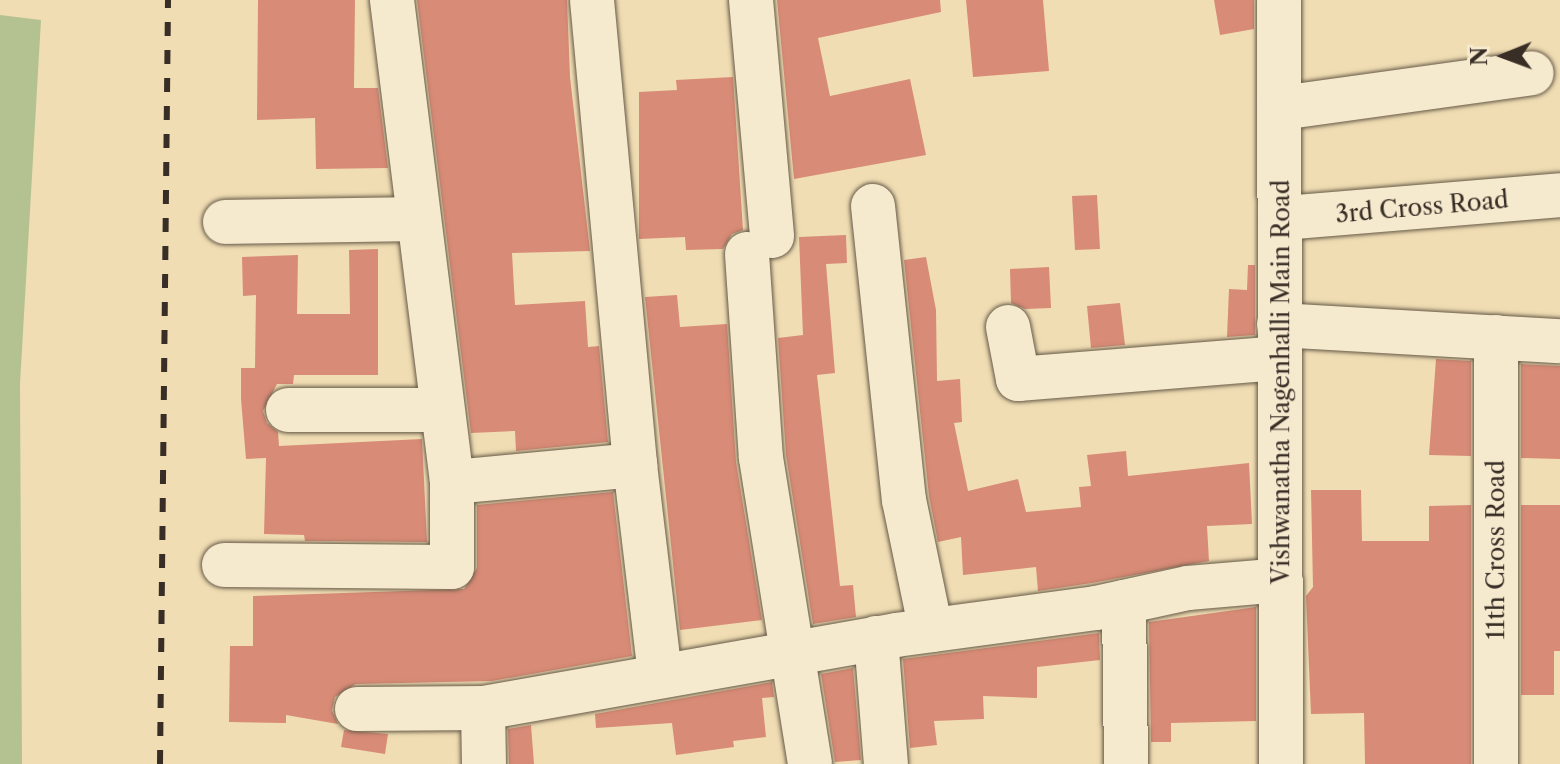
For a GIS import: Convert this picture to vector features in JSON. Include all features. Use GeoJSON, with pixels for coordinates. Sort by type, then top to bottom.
{"type":"FeatureCollection","features":[{"type":"Feature","properties":{"kind":"street"},"geometry":{"type":"LineString","coordinates":[[224,565],[452,567],[452,482],[416,219],[392,0]]}},
{"type":"Feature","properties":{"kind":"street"},"geometry":{"type":"LineString","coordinates":[[592,0],[635,465],[660,676]]}},
{"type":"Feature","properties":{"kind":"street"},"geometry":{"type":"LineString","coordinates":[[751,0],[759,245],[761,458],[796,652],[810,764]]}},
{"type":"Feature","properties":{"kind":"street","name":"Vishwanatha Nagenhalli Main Road"},"geometry":{"type":"LineString","coordinates":[[1279,0],[1283,218],[1279,341],[1281,764]]}},
{"type":"Feature","properties":{"kind":"street"},"geometry":{"type":"LineString","coordinates":[[1281,108],[1532,73]]}},
{"type":"Feature","properties":{"kind":"street","name":"3rd Cross Road"},"geometry":{"type":"LineString","coordinates":[[1283,218],[1560,195]]}},
{"type":"Feature","properties":{"kind":"street"},"geometry":{"type":"LineString","coordinates":[[873,206],[904,500],[931,630]]}},
{"type":"Feature","properties":{"kind":"street"},"geometry":{"type":"LineString","coordinates":[[225,222],[416,219]]}},
{"type":"Feature","properties":{"kind":"street"},"geometry":{"type":"LineString","coordinates":[[1008,327],[1018,379],[1279,341],[1496,337],[1560,341]]}},
{"type":"Feature","properties":{"kind":"street","name":"11th Cross Road"},"geometry":{"type":"LineString","coordinates":[[1496,337],[1496,764]]}},
{"type":"Feature","properties":{"kind":"street"},"geometry":{"type":"LineString","coordinates":[[288,410],[442,410]]}},
{"type":"Feature","properties":{"kind":"street"},"geometry":{"type":"LineString","coordinates":[[452,482],[635,465]]}},
{"type":"Feature","properties":{"kind":"street"},"geometry":{"type":"LineString","coordinates":[[357,709],[483,708],[876,638],[1124,602],[1188,588],[1281,580]]}},
{"type":"Feature","properties":{"kind":"street"},"geometry":{"type":"LineString","coordinates":[[1124,602],[1126,764]]}},
{"type":"Feature","properties":{"kind":"street"},"geometry":{"type":"LineString","coordinates":[[876,638],[886,764]]}},
{"type":"Feature","properties":{"kind":"street"},"geometry":{"type":"LineString","coordinates":[[483,708],[484,764]]}},
{"type":"Feature","properties":{"kind":"green space"},"geometry":{"type":"Polygon","coordinates":[[[0,15],[41,20],[20,384],[22,764],[0,764],[0,15]]]}},
{"type":"Feature","properties":{"kind":"building"},"geometry":{"type":"Polygon","coordinates":[[[258,0],[355,0],[354,88],[378,88],[388,168],[316,169],[315,118],[257,120],[258,0]]]}},
{"type":"Feature","properties":{"kind":"building"},"geometry":{"type":"Polygon","coordinates":[[[417,0],[567,0],[570,77],[590,251],[512,253],[515,305],[585,301],[588,347],[599,346],[608,442],[516,451],[515,431],[471,433],[417,0]]]}},
{"type":"Feature","properties":{"kind":"building"},"geometry":{"type":"Polygon","coordinates":[[[777,0],[940,0],[941,12],[818,38],[830,96],[910,79],[926,155],[794,179],[777,0]]]}},
{"type":"Feature","properties":{"kind":"building"},"geometry":{"type":"Polygon","coordinates":[[[966,0],[1043,0],[1049,71],[973,77],[966,0]]]}},
{"type":"Feature","properties":{"kind":"building"},"geometry":{"type":"Polygon","coordinates":[[[1214,0],[1254,0],[1254,29],[1220,35],[1214,0]]]}},
{"type":"Feature","properties":{"kind":"building"},"geometry":{"type":"Polygon","coordinates":[[[733,77],[743,230],[732,234],[723,249],[686,250],[685,237],[639,239],[639,92],[677,90],[676,80],[733,77]]]}},
{"type":"Feature","properties":{"kind":"building"},"geometry":{"type":"Polygon","coordinates":[[[1097,195],[1100,249],[1075,250],[1072,196],[1097,195]]]}},
{"type":"Feature","properties":{"kind":"building"},"geometry":{"type":"Polygon","coordinates":[[[846,235],[847,263],[826,264],[835,373],[817,375],[840,586],[853,585],[856,617],[813,624],[786,455],[778,338],[803,335],[799,237],[846,235]]]}},
{"type":"Feature","properties":{"kind":"building"},"geometry":{"type":"Polygon","coordinates":[[[378,249],[378,375],[294,375],[293,384],[277,384],[263,411],[267,423],[278,432],[279,446],[422,439],[427,542],[305,541],[304,535],[264,534],[266,458],[246,459],[241,399],[241,368],[255,368],[256,295],[243,296],[242,257],[298,255],[297,314],[350,314],[349,250],[378,249]]]}},
{"type":"Feature","properties":{"kind":"building"},"geometry":{"type":"Polygon","coordinates":[[[926,257],[936,310],[937,381],[960,379],[962,422],[954,423],[968,491],[1018,479],[1026,512],[1081,507],[1079,487],[1091,486],[1087,455],[1126,451],[1128,476],[1249,463],[1252,524],[1207,526],[1209,561],[1092,583],[1038,591],[1036,567],[963,575],[961,537],[938,542],[929,496],[904,260],[926,257]]]}},
{"type":"Feature","properties":{"kind":"building"},"geometry":{"type":"Polygon","coordinates":[[[1248,265],[1255,265],[1255,335],[1227,337],[1229,289],[1247,290],[1248,265]]]}},
{"type":"Feature","properties":{"kind":"building"},"geometry":{"type":"Polygon","coordinates":[[[1049,267],[1051,308],[1025,309],[1011,303],[1010,269],[1049,267]]]}},
{"type":"Feature","properties":{"kind":"building"},"geometry":{"type":"Polygon","coordinates":[[[677,295],[680,327],[727,324],[736,462],[762,620],[680,630],[645,297],[677,295]]]}},
{"type":"Feature","properties":{"kind":"building"},"geometry":{"type":"Polygon","coordinates":[[[1120,303],[1125,345],[1091,348],[1087,306],[1120,303]]]}},
{"type":"Feature","properties":{"kind":"building"},"geometry":{"type":"Polygon","coordinates":[[[1436,359],[1471,361],[1471,456],[1429,455],[1436,359]]]}},
{"type":"Feature","properties":{"kind":"building"},"geometry":{"type":"Polygon","coordinates":[[[1521,364],[1560,366],[1560,459],[1521,458],[1521,364]]]}},
{"type":"Feature","properties":{"kind":"building"},"geometry":{"type":"Polygon","coordinates":[[[1311,490],[1361,490],[1362,541],[1429,541],[1429,506],[1471,505],[1471,764],[1365,764],[1364,713],[1311,714],[1306,596],[1313,587],[1311,490]]]}},
{"type":"Feature","properties":{"kind":"building"},"geometry":{"type":"Polygon","coordinates":[[[613,492],[632,656],[492,681],[356,684],[335,697],[332,710],[338,724],[286,715],[286,723],[229,722],[230,646],[253,646],[253,596],[464,589],[477,568],[477,505],[613,492]]]}},
{"type":"Feature","properties":{"kind":"building"},"geometry":{"type":"Polygon","coordinates":[[[1521,505],[1560,505],[1560,651],[1554,651],[1554,695],[1521,695],[1521,505]]]}},
{"type":"Feature","properties":{"kind":"building"},"geometry":{"type":"Polygon","coordinates":[[[1256,607],[1256,721],[1171,723],[1171,742],[1151,742],[1149,622],[1256,607]]]}},
{"type":"Feature","properties":{"kind":"building"},"geometry":{"type":"Polygon","coordinates":[[[1099,633],[1100,660],[1037,667],[1037,698],[983,696],[984,719],[934,721],[937,745],[910,748],[903,659],[1099,633]]]}},
{"type":"Feature","properties":{"kind":"building"},"geometry":{"type":"Polygon","coordinates":[[[853,668],[861,760],[835,762],[821,674],[853,668]]]}},
{"type":"Feature","properties":{"kind":"building"},"geometry":{"type":"Polygon","coordinates":[[[772,682],[774,697],[762,698],[766,737],[733,741],[734,747],[676,755],[672,723],[596,728],[595,714],[772,682]]]}},
{"type":"Feature","properties":{"kind":"building"},"geometry":{"type":"Polygon","coordinates":[[[531,725],[534,764],[509,764],[508,729],[531,725]]]}},
{"type":"Feature","properties":{"kind":"building"},"geometry":{"type":"Polygon","coordinates":[[[344,730],[388,734],[385,754],[341,747],[344,730]]]}},
{"type":"Feature","properties":{"kind":"railway"},"geometry":{"type":"LineString","coordinates":[[160,764],[168,0]]}}]}
